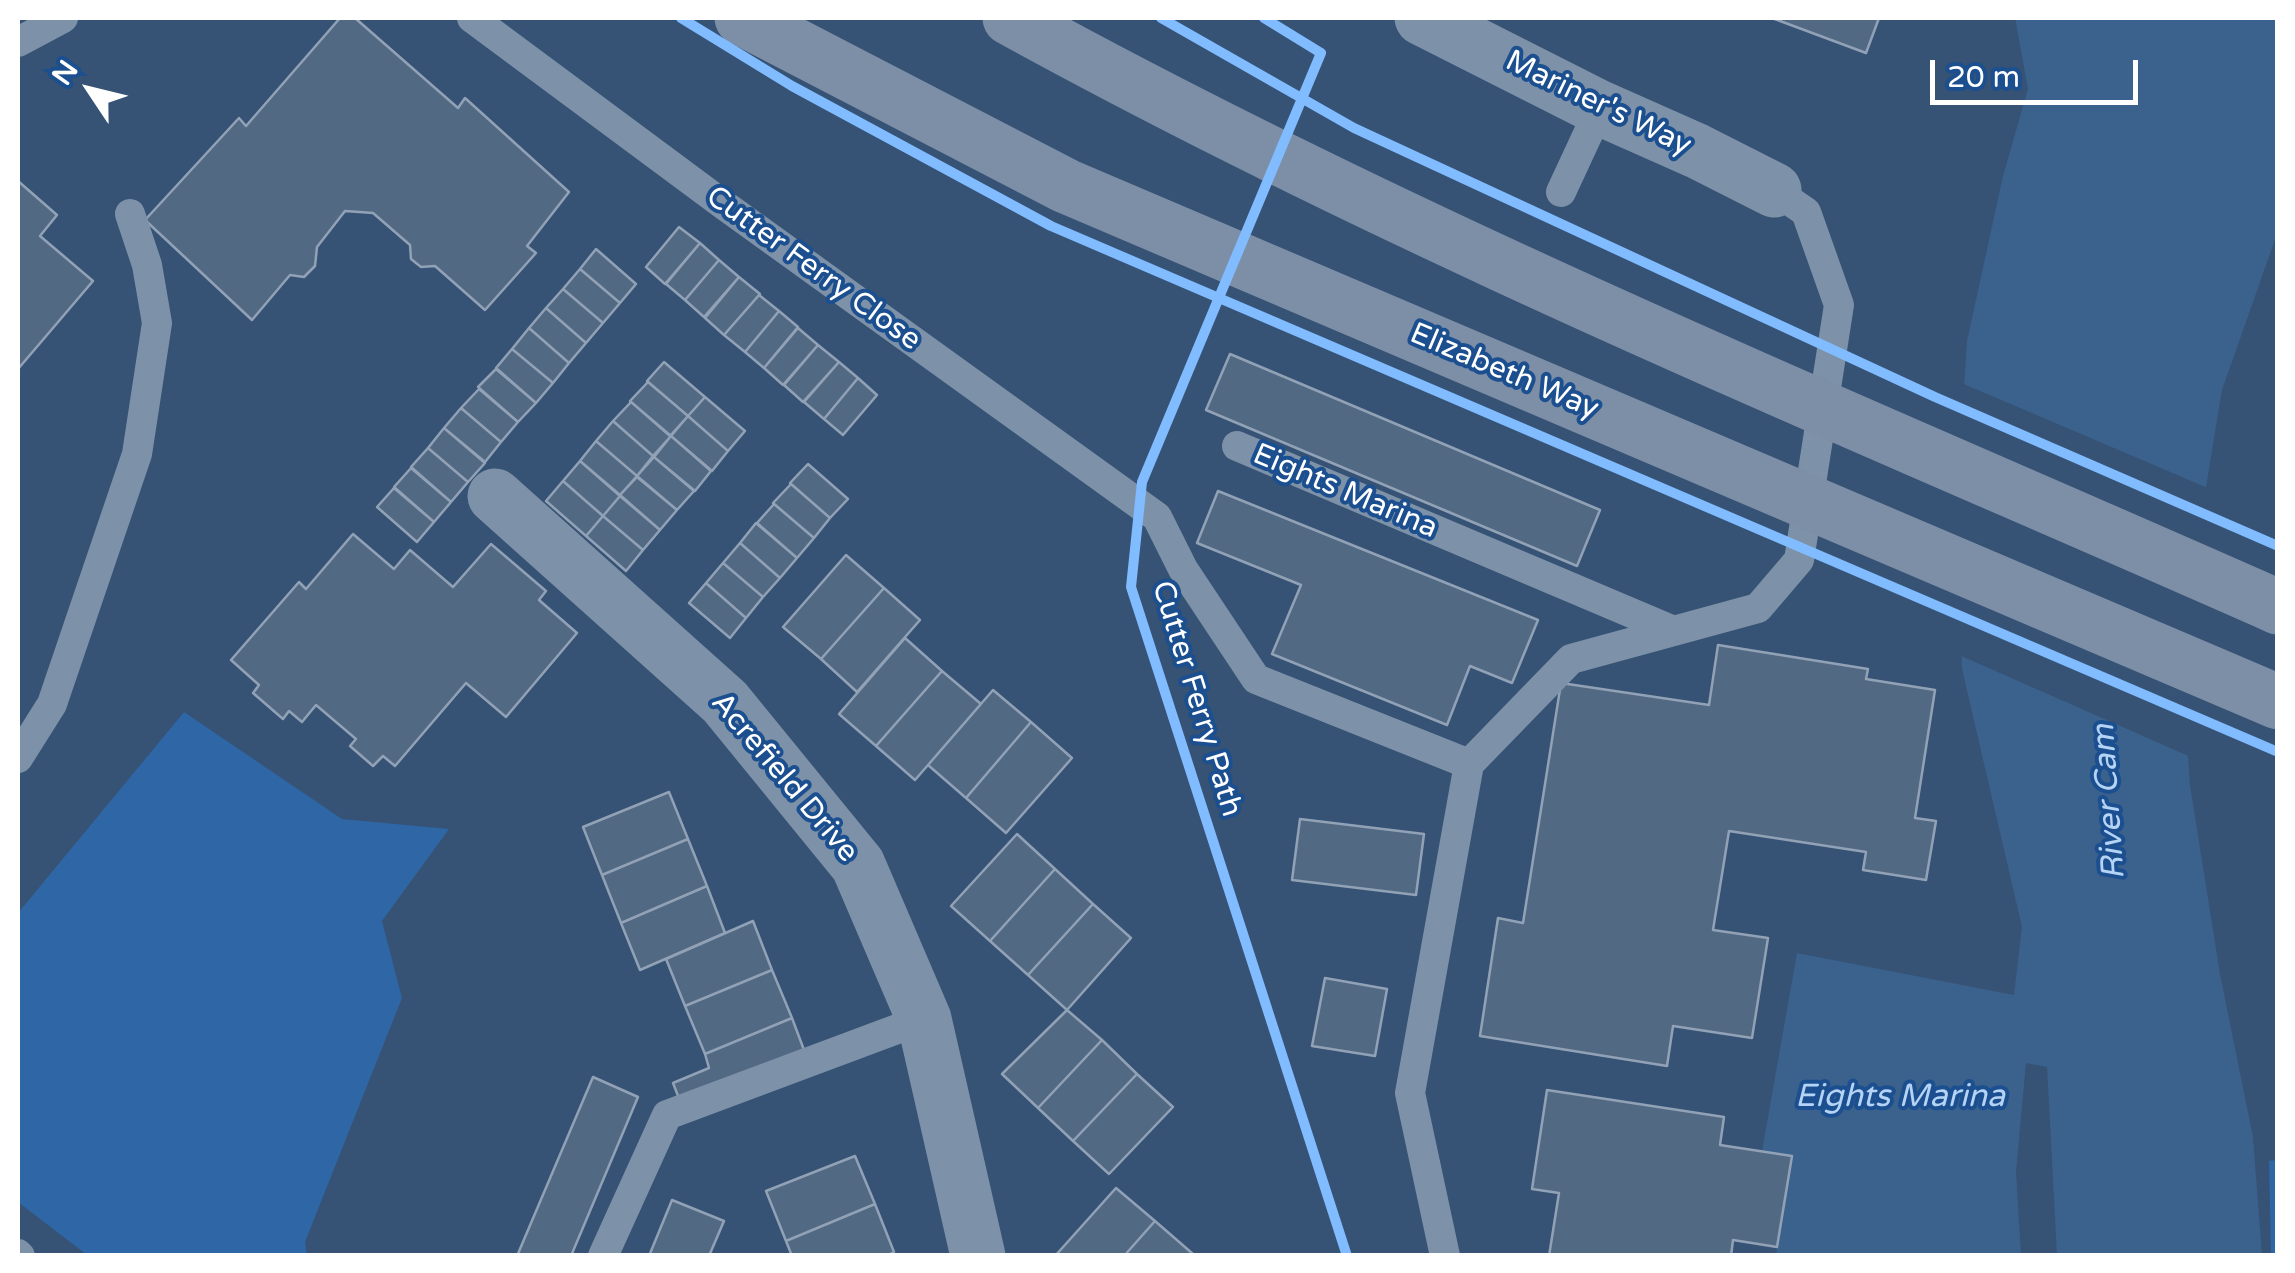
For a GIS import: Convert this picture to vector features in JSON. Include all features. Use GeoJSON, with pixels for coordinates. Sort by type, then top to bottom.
{"type":"FeatureCollection","features":[{"type":"Feature","properties":{"kind":"main road","name":"Elizabeth Way"},"geometry":{"type":"LineString","coordinates":[[742,18],[1066,186],[2278,702]]}},
{"type":"Feature","properties":{"kind":"main road"},"geometry":{"type":"LineString","coordinates":[[1010,18],[1451,242],[1798,400],[2278,607]]}},
{"type":"Feature","properties":{"kind":"street","name":"Mariner's Way"},"geometry":{"type":"LineString","coordinates":[[1422,18],[1774,190]]}},
{"type":"Feature","properties":{"kind":"street","name":"Acrefield Drive"},"geometry":{"type":"LineString","coordinates":[[494,496],[725,702],[858,865],[924,1019],[978,1256]]}},
{"type":"Feature","properties":{"kind":"lane"},"geometry":{"type":"LineString","coordinates":[[18,42],[62,18]]}},
{"type":"Feature","properties":{"kind":"lane","name":"Cutter Ferry Close"},"geometry":{"type":"LineString","coordinates":[[472,18],[1156,517],[1183,569],[1256,679],[1469,764]]}},
{"type":"Feature","properties":{"kind":"lane"},"geometry":{"type":"LineString","coordinates":[[1561,192],[1600,108]]}},
{"type":"Feature","properties":{"kind":"lane"},"geometry":{"type":"LineString","coordinates":[[1445,1256],[1410,1093],[1469,764],[1571,658],[1758,608],[1799,560],[1839,305],[1806,212],[1774,190]]}},
{"type":"Feature","properties":{"kind":"lane"},"geometry":{"type":"LineString","coordinates":[[18,758],[52,704],[137,454],[157,323],[147,265],[130,214]]}},
{"type":"Feature","properties":{"kind":"lane","name":"Eights Marina"},"geometry":{"type":"LineString","coordinates":[[1237,446],[1674,631]]}},
{"type":"Feature","properties":{"kind":"lane"},"geometry":{"type":"LineString","coordinates":[[603,1256],[667,1116],[924,1019]]}},
{"type":"Feature","properties":{"kind":"shaded area"},"geometry":{"type":"Polygon","coordinates":[[[184,712],[342,819],[449,829],[382,921],[402,998],[305,1242],[307,1255],[87,1255],[18,1202],[18,913],[184,712]]]}},
{"type":"Feature","properties":{"kind":"shaded area"},"geometry":{"type":"Polygon","coordinates":[[[2277,1160],[2277,1255],[2271,1255],[2269,1161],[2277,1160]]]}},
{"type":"Feature","properties":{"kind":"water","name":"River Cam"},"geometry":{"type":"Polygon","coordinates":[[[2015,18],[2277,18],[2277,234],[2222,390],[2182,663],[2190,785],[2220,974],[2253,1137],[2262,1255],[2057,1255],[2047,1067],[2026,1063],[2016,1172],[2021,1255],[1776,1255],[1792,1157],[1762,1151],[1797,953],[2014,995],[2022,927],[1962,669],[1956,511],[1967,341],[2003,176],[2028,89],[2015,18]]]}},
{"type":"Feature","properties":{"kind":"pier"},"geometry":{"type":"Polygon","coordinates":[[[1959,382],[2210,489],[2187,663],[2193,758],[1957,654],[1951,511],[1959,382]]]}},
{"type":"Feature","properties":{"kind":"building"},"geometry":{"type":"Polygon","coordinates":[[[340,18],[355,18],[458,108],[465,98],[569,192],[527,246],[536,253],[485,310],[435,266],[421,267],[411,259],[410,245],[373,213],[345,211],[317,247],[315,266],[304,277],[290,275],[252,320],[145,220],[239,118],[246,126],[340,18]]]}},
{"type":"Feature","properties":{"kind":"building"},"geometry":{"type":"Polygon","coordinates":[[[1772,18],[1879,18],[1866,53],[1772,18]]]}},
{"type":"Feature","properties":{"kind":"building"},"geometry":{"type":"Polygon","coordinates":[[[18,181],[57,215],[40,236],[93,281],[18,369],[18,181]]]}},
{"type":"Feature","properties":{"kind":"building"},"geometry":{"type":"Polygon","coordinates":[[[679,227],[700,243],[665,284],[646,267],[679,227]]]}},
{"type":"Feature","properties":{"kind":"building"},"geometry":{"type":"Polygon","coordinates":[[[700,243],[719,260],[685,300],[666,284],[700,243]]]}},
{"type":"Feature","properties":{"kind":"building"},"geometry":{"type":"Polygon","coordinates":[[[596,249],[636,284],[620,303],[580,269],[596,249]]]}},
{"type":"Feature","properties":{"kind":"building"},"geometry":{"type":"Polygon","coordinates":[[[719,260],[739,277],[704,317],[685,300],[719,260]]]}},
{"type":"Feature","properties":{"kind":"building"},"geometry":{"type":"Polygon","coordinates":[[[580,269],[620,303],[603,323],[563,289],[580,269]]]}},
{"type":"Feature","properties":{"kind":"building"},"geometry":{"type":"Polygon","coordinates":[[[739,277],[760,294],[724,335],[705,318],[739,277]]]}},
{"type":"Feature","properties":{"kind":"building"},"geometry":{"type":"Polygon","coordinates":[[[563,289],[603,323],[586,343],[546,308],[563,289]]]}},
{"type":"Feature","properties":{"kind":"building"},"geometry":{"type":"Polygon","coordinates":[[[759,295],[779,311],[745,352],[724,335],[759,295]]]}},
{"type":"Feature","properties":{"kind":"building"},"geometry":{"type":"Polygon","coordinates":[[[546,308],[586,343],[569,363],[529,328],[546,308]]]}},
{"type":"Feature","properties":{"kind":"building"},"geometry":{"type":"Polygon","coordinates":[[[779,311],[798,327],[764,368],[745,352],[779,311]]]}},
{"type":"Feature","properties":{"kind":"building"},"geometry":{"type":"Polygon","coordinates":[[[529,328],[569,363],[553,383],[512,349],[529,328]]]}},
{"type":"Feature","properties":{"kind":"building"},"geometry":{"type":"Polygon","coordinates":[[[798,328],[818,345],[783,385],[764,368],[798,328]]]}},
{"type":"Feature","properties":{"kind":"building"},"geometry":{"type":"Polygon","coordinates":[[[818,345],[839,362],[803,402],[784,385],[818,345]]]}},
{"type":"Feature","properties":{"kind":"building"},"geometry":{"type":"Polygon","coordinates":[[[512,349],[553,383],[536,403],[496,368],[512,349]]]}},
{"type":"Feature","properties":{"kind":"building"},"geometry":{"type":"Polygon","coordinates":[[[1230,354],[1600,510],[1577,566],[1206,410],[1230,354]]]}},
{"type":"Feature","properties":{"kind":"building"},"geometry":{"type":"Polygon","coordinates":[[[664,362],[705,397],[688,416],[647,381],[664,362]]]}},
{"type":"Feature","properties":{"kind":"building"},"geometry":{"type":"Polygon","coordinates":[[[839,362],[858,378],[824,419],[804,402],[839,362]]]}},
{"type":"Feature","properties":{"kind":"building"},"geometry":{"type":"Polygon","coordinates":[[[496,369],[536,403],[518,422],[478,387],[496,369]]]}},
{"type":"Feature","properties":{"kind":"building"},"geometry":{"type":"Polygon","coordinates":[[[858,378],[877,395],[843,435],[824,419],[858,378]]]}},
{"type":"Feature","properties":{"kind":"building"},"geometry":{"type":"Polygon","coordinates":[[[648,382],[688,416],[670,436],[630,401],[648,382]]]}},
{"type":"Feature","properties":{"kind":"building"},"geometry":{"type":"Polygon","coordinates":[[[479,389],[518,422],[501,442],[461,408],[479,389]]]}},
{"type":"Feature","properties":{"kind":"building"},"geometry":{"type":"Polygon","coordinates":[[[705,397],[745,431],[728,451],[688,416],[705,397]]]}},
{"type":"Feature","properties":{"kind":"building"},"geometry":{"type":"Polygon","coordinates":[[[631,402],[671,436],[653,456],[613,421],[631,402]]]}},
{"type":"Feature","properties":{"kind":"building"},"geometry":{"type":"Polygon","coordinates":[[[461,408],[501,442],[485,462],[444,428],[461,408]]]}},
{"type":"Feature","properties":{"kind":"building"},"geometry":{"type":"Polygon","coordinates":[[[688,416],[728,451],[712,471],[671,436],[688,416]]]}},
{"type":"Feature","properties":{"kind":"building"},"geometry":{"type":"Polygon","coordinates":[[[613,421],[653,456],[637,476],[596,441],[613,421]]]}},
{"type":"Feature","properties":{"kind":"building"},"geometry":{"type":"Polygon","coordinates":[[[444,428],[485,463],[468,482],[428,448],[444,428]]]}},
{"type":"Feature","properties":{"kind":"building"},"geometry":{"type":"Polygon","coordinates":[[[671,436],[711,471],[695,491],[654,457],[671,436]]]}},
{"type":"Feature","properties":{"kind":"building"},"geometry":{"type":"Polygon","coordinates":[[[596,441],[637,476],[620,495],[580,461],[596,441]]]}},
{"type":"Feature","properties":{"kind":"building"},"geometry":{"type":"Polygon","coordinates":[[[428,448],[468,482],[451,502],[411,467],[428,448]]]}},
{"type":"Feature","properties":{"kind":"building"},"geometry":{"type":"Polygon","coordinates":[[[654,457],[694,491],[677,510],[637,476],[654,457]]]}},
{"type":"Feature","properties":{"kind":"building"},"geometry":{"type":"Polygon","coordinates":[[[580,461],[620,496],[603,516],[563,481],[580,461]]]}},
{"type":"Feature","properties":{"kind":"building"},"geometry":{"type":"Polygon","coordinates":[[[808,464],[848,499],[830,518],[790,483],[808,464]]]}},
{"type":"Feature","properties":{"kind":"building"},"geometry":{"type":"Polygon","coordinates":[[[411,468],[451,502],[434,522],[394,487],[411,468]]]}},
{"type":"Feature","properties":{"kind":"building"},"geometry":{"type":"Polygon","coordinates":[[[637,477],[677,510],[660,530],[620,495],[637,477]]]}},
{"type":"Feature","properties":{"kind":"building"},"geometry":{"type":"Polygon","coordinates":[[[563,481],[603,516],[586,536],[546,501],[563,481]]]}},
{"type":"Feature","properties":{"kind":"building"},"geometry":{"type":"Polygon","coordinates":[[[791,484],[830,518],[814,538],[773,503],[791,484]]]}},
{"type":"Feature","properties":{"kind":"building"},"geometry":{"type":"Polygon","coordinates":[[[394,488],[434,522],[417,542],[377,507],[394,488]]]}},
{"type":"Feature","properties":{"kind":"building"},"geometry":{"type":"Polygon","coordinates":[[[1218,491],[1538,620],[1512,683],[1470,666],[1447,725],[1272,654],[1301,585],[1197,543],[1218,491]]]}},
{"type":"Feature","properties":{"kind":"building"},"geometry":{"type":"Polygon","coordinates":[[[620,496],[660,530],[643,550],[603,516],[620,496]]]}},
{"type":"Feature","properties":{"kind":"building"},"geometry":{"type":"Polygon","coordinates":[[[774,504],[814,538],[797,558],[757,523],[774,504]]]}},
{"type":"Feature","properties":{"kind":"building"},"geometry":{"type":"Polygon","coordinates":[[[603,516],[643,550],[626,571],[586,536],[603,516]]]}},
{"type":"Feature","properties":{"kind":"building"},"geometry":{"type":"Polygon","coordinates":[[[756,523],[797,558],[780,578],[740,543],[756,523]]]}},
{"type":"Feature","properties":{"kind":"building"},"geometry":{"type":"Polygon","coordinates":[[[353,534],[394,569],[410,550],[453,587],[491,544],[546,591],[539,600],[577,633],[506,717],[466,683],[395,766],[383,756],[373,766],[350,746],[356,739],[316,705],[302,722],[289,711],[283,719],[253,693],[259,685],[231,660],[299,582],[306,589],[353,534]]]}},
{"type":"Feature","properties":{"kind":"building"},"geometry":{"type":"Polygon","coordinates":[[[740,543],[780,578],[763,597],[723,563],[740,543]]]}},
{"type":"Feature","properties":{"kind":"building"},"geometry":{"type":"Polygon","coordinates":[[[846,555],[884,588],[821,659],[783,627],[846,555]]]}},
{"type":"Feature","properties":{"kind":"building"},"geometry":{"type":"Polygon","coordinates":[[[723,563],[763,597],[746,618],[706,583],[723,563]]]}},
{"type":"Feature","properties":{"kind":"building"},"geometry":{"type":"Polygon","coordinates":[[[706,583],[746,618],[730,638],[689,603],[706,583]]]}},
{"type":"Feature","properties":{"kind":"building"},"geometry":{"type":"Polygon","coordinates":[[[884,588],[920,620],[857,692],[821,659],[884,588]]]}},
{"type":"Feature","properties":{"kind":"building"},"geometry":{"type":"Polygon","coordinates":[[[905,638],[942,671],[876,746],[839,714],[905,638]]]}},
{"type":"Feature","properties":{"kind":"building"},"geometry":{"type":"Polygon","coordinates":[[[1718,645],[1868,669],[1866,679],[1935,690],[1915,818],[1936,821],[1926,880],[1863,870],[1866,852],[1729,831],[1713,930],[1768,938],[1752,1038],[1673,1026],[1667,1066],[1480,1036],[1498,918],[1523,923],[1561,683],[1709,705],[1718,645]]]}},
{"type":"Feature","properties":{"kind":"building"},"geometry":{"type":"Polygon","coordinates":[[[942,671],[981,704],[915,780],[876,746],[942,671]]]}},
{"type":"Feature","properties":{"kind":"building"},"geometry":{"type":"Polygon","coordinates":[[[993,690],[1031,722],[966,798],[928,765],[993,690]]]}},
{"type":"Feature","properties":{"kind":"building"},"geometry":{"type":"Polygon","coordinates":[[[1031,722],[1072,758],[1006,833],[966,798],[1031,722]]]}},
{"type":"Feature","properties":{"kind":"building"},"geometry":{"type":"Polygon","coordinates":[[[669,792],[688,839],[602,875],[583,827],[669,792]]]}},
{"type":"Feature","properties":{"kind":"building"},"geometry":{"type":"Polygon","coordinates":[[[1300,819],[1424,834],[1416,895],[1292,880],[1300,819]]]}},
{"type":"Feature","properties":{"kind":"building"},"geometry":{"type":"Polygon","coordinates":[[[1017,834],[1055,869],[990,941],[951,906],[1017,834]]]}},
{"type":"Feature","properties":{"kind":"building"},"geometry":{"type":"Polygon","coordinates":[[[688,839],[707,886],[621,923],[602,875],[688,839]]]}},
{"type":"Feature","properties":{"kind":"building"},"geometry":{"type":"Polygon","coordinates":[[[1055,869],[1093,904],[1028,975],[990,941],[1055,869]]]}},
{"type":"Feature","properties":{"kind":"building"},"geometry":{"type":"Polygon","coordinates":[[[707,886],[725,933],[640,970],[621,923],[707,886]]]}},
{"type":"Feature","properties":{"kind":"building"},"geometry":{"type":"Polygon","coordinates":[[[1093,904],[1131,938],[1067,1010],[1028,975],[1093,904]]]}},
{"type":"Feature","properties":{"kind":"building"},"geometry":{"type":"Polygon","coordinates":[[[753,921],[772,970],[685,1006],[666,959],[753,921]]]}},
{"type":"Feature","properties":{"kind":"building"},"geometry":{"type":"Polygon","coordinates":[[[772,970],[792,1018],[705,1054],[685,1006],[772,970]]]}},
{"type":"Feature","properties":{"kind":"building"},"geometry":{"type":"Polygon","coordinates":[[[1325,978],[1387,989],[1375,1056],[1312,1046],[1325,978]]]}},
{"type":"Feature","properties":{"kind":"building"},"geometry":{"type":"Polygon","coordinates":[[[1067,1010],[1102,1040],[1038,1108],[1002,1074],[1067,1010]]]}},
{"type":"Feature","properties":{"kind":"building"},"geometry":{"type":"Polygon","coordinates":[[[792,1018],[810,1066],[687,1119],[673,1083],[709,1068],[705,1054],[792,1018]]]}},
{"type":"Feature","properties":{"kind":"building"},"geometry":{"type":"Polygon","coordinates":[[[1102,1040],[1137,1074],[1073,1141],[1038,1108],[1102,1040]]]}},
{"type":"Feature","properties":{"kind":"building"},"geometry":{"type":"Polygon","coordinates":[[[1137,1074],[1173,1107],[1109,1174],[1073,1141],[1137,1074]]]}},
{"type":"Feature","properties":{"kind":"building"},"geometry":{"type":"Polygon","coordinates":[[[593,1077],[638,1097],[571,1256],[517,1256],[593,1077]]]}},
{"type":"Feature","properties":{"kind":"building"},"geometry":{"type":"Polygon","coordinates":[[[1547,1090],[1724,1117],[1720,1145],[1792,1156],[1777,1247],[1733,1240],[1731,1256],[1549,1256],[1559,1193],[1532,1189],[1547,1090]]]}},
{"type":"Feature","properties":{"kind":"building"},"geometry":{"type":"Polygon","coordinates":[[[855,1156],[875,1204],[786,1241],[766,1191],[855,1156]]]}},
{"type":"Feature","properties":{"kind":"building"},"geometry":{"type":"Polygon","coordinates":[[[1116,1188],[1155,1221],[1124,1256],[1055,1256],[1116,1188]]]}},
{"type":"Feature","properties":{"kind":"building"},"geometry":{"type":"Polygon","coordinates":[[[672,1200],[724,1221],[709,1256],[649,1256],[672,1200]]]}},
{"type":"Feature","properties":{"kind":"building"},"geometry":{"type":"Polygon","coordinates":[[[875,1204],[894,1252],[886,1256],[792,1256],[786,1241],[875,1204]]]}},
{"type":"Feature","properties":{"kind":"building"},"geometry":{"type":"Polygon","coordinates":[[[1155,1221],[1193,1254],[1192,1256],[1124,1256],[1155,1221]]]}},
{"type":"Feature","properties":{"kind":"cycle path"},"geometry":{"type":"LineString","coordinates":[[681,18],[792,86],[1051,226],[2278,752]]}},
{"type":"Feature","properties":{"kind":"cycle path"},"geometry":{"type":"LineString","coordinates":[[1161,18],[1354,128],[1935,397],[2278,546]]}},
{"type":"Feature","properties":{"kind":"cycle path","name":"Cutter Ferry Path"},"geometry":{"type":"LineString","coordinates":[[1264,18],[1321,53],[1142,482],[1131,587],[1347,1256]]}}]}
